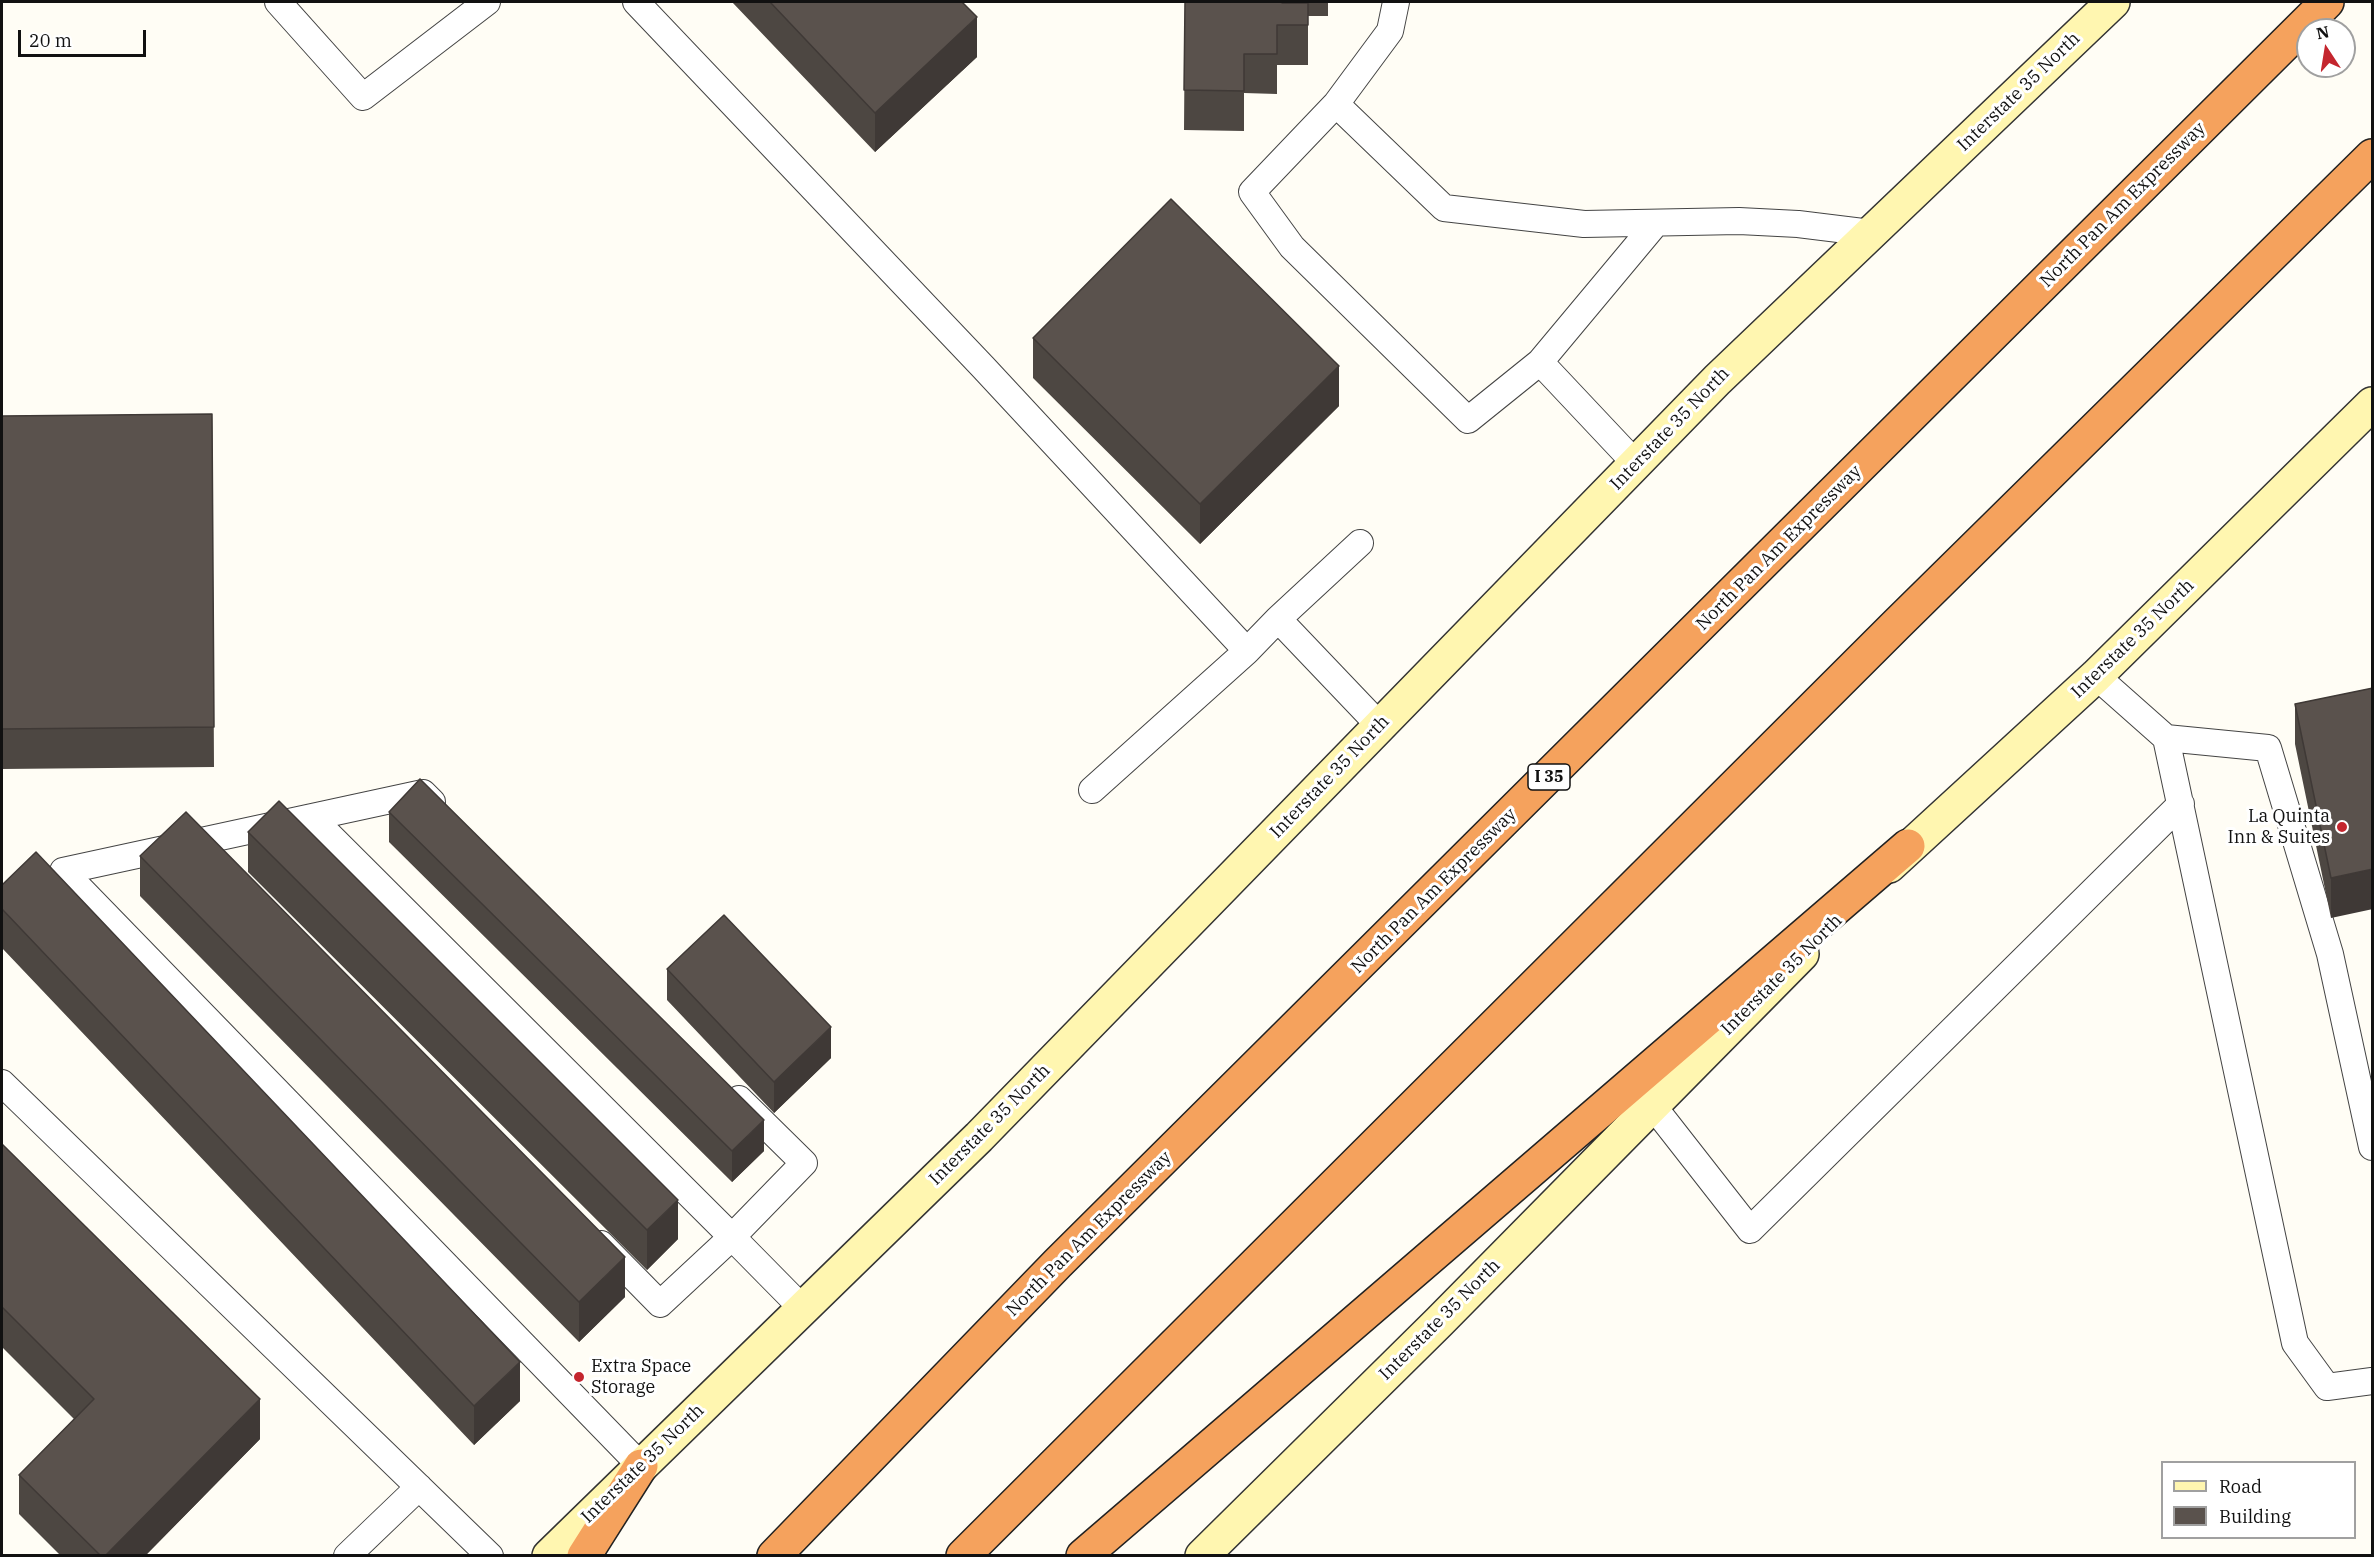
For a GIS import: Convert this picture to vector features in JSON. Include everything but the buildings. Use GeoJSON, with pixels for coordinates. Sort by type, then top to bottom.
{"type":"FeatureCollection","features":[{"type":"Feature","properties":{"kind":"highway","name":"North Pan Am Expressway"},"geometry":{"type":"LineString","coordinates":[[774,1556],[1058,1263],[2327,2]]}},
{"type":"Feature","properties":{"kind":"highway"},"geometry":{"type":"LineString","coordinates":[[963,1556],[1896,625],[2373,156]]}},
{"type":"Feature","properties":{"kind":"highway"},"geometry":{"type":"LineString","coordinates":[[1083,1556],[1908,846]]}},
{"type":"Feature","properties":{"kind":"highway"},"geometry":{"type":"LineString","coordinates":[[584,1556],[641,1466]]}},
{"type":"Feature","properties":{"kind":"main road","name":"Interstate 35 North"},"geometry":{"type":"LineString","coordinates":[[549,1556],[980,1137],[1717,380],[2113,2]]}},
{"type":"Feature","properties":{"kind":"main road","name":"Interstate 35 North"},"geometry":{"type":"LineString","coordinates":[[1202,1556],[1439,1322],[1908,846],[2096,676],[2373,404]]}},
{"type":"Feature","properties":{"kind":"lane"},"geometry":{"type":"LineString","coordinates":[[278,2],[363,97],[487,2]]}},
{"type":"Feature","properties":{"kind":"lane"},"geometry":{"type":"LineString","coordinates":[[636,2],[983,367],[1246,651]]}},
{"type":"Feature","properties":{"kind":"lane"},"geometry":{"type":"LineString","coordinates":[[1396,2],[1390,31],[1336,104],[1252,192],[1292,247],[1468,420],[1540,362],[1656,223]]}},
{"type":"Feature","properties":{"kind":"lane"},"geometry":{"type":"LineString","coordinates":[[1336,104],[1444,208],[1584,224],[1751,222],[1798,224],[1871,233]]}},
{"type":"Feature","properties":{"kind":"lane"},"geometry":{"type":"LineString","coordinates":[[1540,362],[1636,464]]}},
{"type":"Feature","properties":{"kind":"lane"},"geometry":{"type":"LineString","coordinates":[[1092,790],[1246,651],[1360,543]]}},
{"type":"Feature","properties":{"kind":"lane"},"geometry":{"type":"LineString","coordinates":[[1278,620],[1380,726]]}},
{"type":"Feature","properties":{"kind":"lane"},"geometry":{"type":"LineString","coordinates":[[2096,676],[2166,738],[2295,1343],[2327,1387],[2373,1381]]}},
{"type":"Feature","properties":{"kind":"lane"},"geometry":{"type":"LineString","coordinates":[[2166,738],[2268,748],[2330,954],[2373,1147]]}},
{"type":"Feature","properties":{"kind":"lane"},"geometry":{"type":"LineString","coordinates":[[448,818],[423,793],[312,818],[211,849],[63,870],[641,1466]]}},
{"type":"Feature","properties":{"kind":"lane"},"geometry":{"type":"LineString","coordinates":[[1653,1106],[1750,1230],[2181,804]]}},
{"type":"Feature","properties":{"kind":"lane"},"geometry":{"type":"LineString","coordinates":[[312,818],[803,1309]]}},
{"type":"Feature","properties":{"kind":"lane"},"geometry":{"type":"LineString","coordinates":[[586,1228],[660,1304],[732,1237],[804,1163],[719,1081]]}},
{"type":"Feature","properties":{"kind":"lane"},"geometry":{"type":"LineString","coordinates":[[2,1083],[490,1556]]}},
{"type":"Feature","properties":{"kind":"lane"},"geometry":{"type":"LineString","coordinates":[[347,1556],[419,1487]]}},
{"type":"Feature","properties":{"kind":"place","name":"La Quinta Inn & Suites"},"geometry":{"type":"Point","coordinates":[2342,827]}},
{"type":"Feature","properties":{"kind":"place","name":"Extra Space Storage"},"geometry":{"type":"Point","coordinates":[579,1377]}}]}
